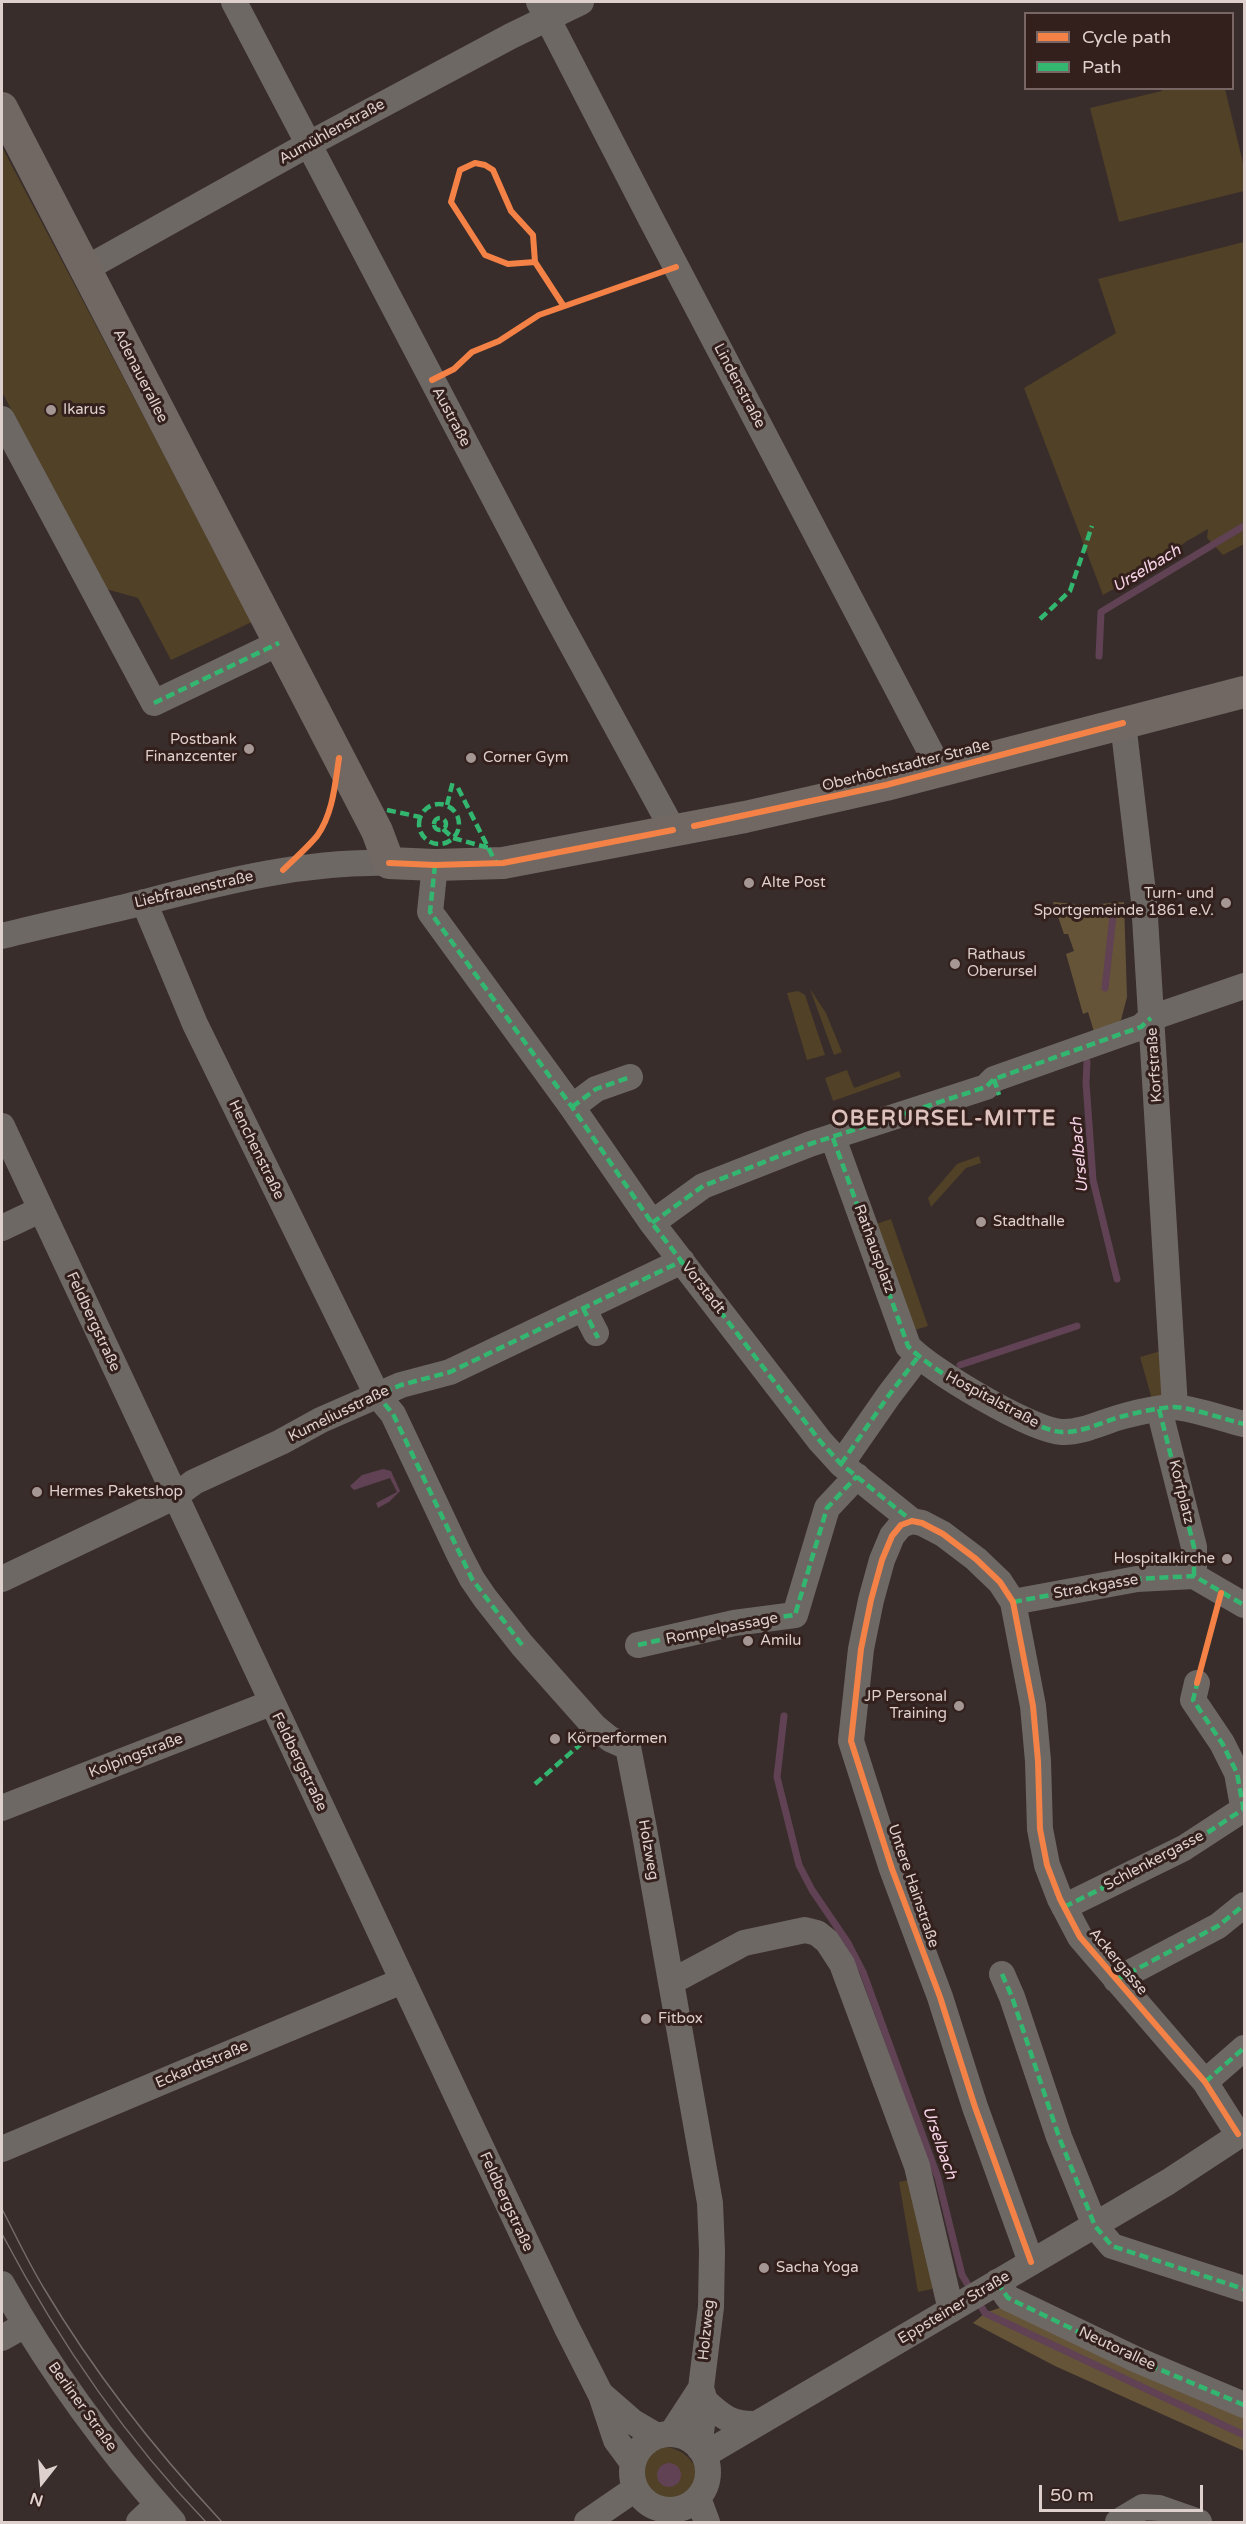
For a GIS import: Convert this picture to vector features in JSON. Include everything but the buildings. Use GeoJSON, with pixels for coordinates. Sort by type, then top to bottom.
{"type":"FeatureCollection","features":[{"type":"Feature","properties":{"kind":"main road","name":"Adenauerallee"},"geometry":{"type":"LineString","coordinates":[[2,108],[377,831],[389,863]]}},
{"type":"Feature","properties":{"kind":"main road","name":"Oberhöchstadter Straße"},"geometry":{"type":"LineString","coordinates":[[389,863],[435,865],[503,863],[673,830],[858,792],[1245,692]]}},
{"type":"Feature","properties":{"kind":"street","name":"Austraße"},"geometry":{"type":"LineString","coordinates":[[234,2],[547,599],[673,830]]}},
{"type":"Feature","properties":{"kind":"street","name":"Aumühlenstraße"},"geometry":{"type":"LineString","coordinates":[[85,269],[309,144],[511,36],[543,11],[581,2]]}},
{"type":"Feature","properties":{"kind":"street","name":"Lindenstraße"},"geometry":{"type":"LineString","coordinates":[[543,11],[940,770]]}},
{"type":"Feature","properties":{"kind":"street"},"geometry":{"type":"LineString","coordinates":[[2,419],[154,703],[279,643]]}},
{"type":"Feature","properties":{"kind":"street","name":"Korfstraße"},"geometry":{"type":"LineString","coordinates":[[1123,723],[1140,849],[1151,1018],[1167,1408]]}},
{"type":"Feature","properties":{"kind":"street","name":"Liebfrauenstraße"},"geometry":{"type":"LineString","coordinates":[[2,936],[210,884],[283,870],[365,862],[389,863]]}},
{"type":"Feature","properties":{"kind":"street","name":"Vorstadt"},"geometry":{"type":"LineString","coordinates":[[435,865],[430,912],[572,1107],[652,1222],[820,1441],[849,1470],[912,1521],[922,1523],[943,1534],[976,1558],[1000,1582],[1013,1602]]}},
{"type":"Feature","properties":{"kind":"street","name":"Henchenstraße"},"geometry":{"type":"LineString","coordinates":[[144,902],[195,1024],[377,1395]]}},
{"type":"Feature","properties":{"kind":"street"},"geometry":{"type":"LineString","coordinates":[[652,1222],[703,1186],[794,1150],[986,1088],[997,1087],[1141,1027],[1151,1018],[1245,986]]}},
{"type":"Feature","properties":{"kind":"street"},"geometry":{"type":"LineString","coordinates":[[572,1107],[596,1089],[630,1077]]}},
{"type":"Feature","properties":{"kind":"street","name":"Feldbergstraße"},"geometry":{"type":"LineString","coordinates":[[2,1126],[402,1981],[556,2306],[601,2395],[616,2440],[633,2463]]}},
{"type":"Feature","properties":{"kind":"street","name":"Rathausplatz"},"geometry":{"type":"LineString","coordinates":[[833,1138],[908,1346],[918,1357]]}},
{"type":"Feature","properties":{"kind":"street"},"geometry":{"type":"LineString","coordinates":[[2,1228],[40,1210]]}},
{"type":"Feature","properties":{"kind":"street","name":"Kumeliusstraße"},"geometry":{"type":"LineString","coordinates":[[2,1579],[174,1497],[194,1482],[377,1395],[401,1385],[450,1372],[682,1262]]}},
{"type":"Feature","properties":{"kind":"street"},"geometry":{"type":"LineString","coordinates":[[583,1308],[596,1333]]}},
{"type":"Feature","properties":{"kind":"street"},"geometry":{"type":"LineString","coordinates":[[849,1470],[889,1395],[918,1357]]}},
{"type":"Feature","properties":{"kind":"street","name":"Hospitalstraße"},"geometry":{"type":"LineString","coordinates":[[918,1357],[937,1371],[1036,1427],[1060,1432],[1072,1432],[1125,1415],[1167,1408],[1245,1424]]}},
{"type":"Feature","properties":{"kind":"street","name":"Holzweg"},"geometry":{"type":"LineString","coordinates":[[377,1395],[393,1414],[472,1579],[522,1645],[594,1726],[627,1747],[710,2203],[711,2307],[703,2394],[701,2451]]}},
{"type":"Feature","properties":{"kind":"street","name":"Korfplatz"},"geometry":{"type":"LineString","coordinates":[[1167,1408],[1194,1547],[1194,1576]]}},
{"type":"Feature","properties":{"kind":"street","name":"Rompelpassage"},"geometry":{"type":"LineString","coordinates":[[638,1645],[734,1623],[795,1615],[827,1508],[849,1470]]}},
{"type":"Feature","properties":{"kind":"street","name":"Untere Hainstraße"},"geometry":{"type":"LineString","coordinates":[[912,1521],[901,1525],[892,1536],[873,1590],[861,1649],[851,1741],[892,1869],[940,1997],[982,2129],[1031,2262]]}},
{"type":"Feature","properties":{"kind":"street"},"geometry":{"type":"LineString","coordinates":[[1194,1576],[1245,1605]]}},
{"type":"Feature","properties":{"kind":"street","name":"Strackgasse"},"geometry":{"type":"LineString","coordinates":[[1013,1602],[1137,1579],[1194,1576]]}},
{"type":"Feature","properties":{"kind":"street","name":"Ackergasse"},"geometry":{"type":"LineString","coordinates":[[1013,1602],[1033,1706],[1038,1761],[1040,1829],[1047,1865],[1064,1907],[1080,1937],[1205,2082],[1241,2133]]}},
{"type":"Feature","properties":{"kind":"street"},"geometry":{"type":"LineString","coordinates":[[1197,1683],[1193,1700],[1241,1771],[1244,1811]]}},
{"type":"Feature","properties":{"kind":"street","name":"Kolpingstraße"},"geometry":{"type":"LineString","coordinates":[[2,1808],[271,1703]]}},
{"type":"Feature","properties":{"kind":"street","name":"Schlenkergasse"},"geometry":{"type":"LineString","coordinates":[[1064,1907],[1184,1848],[1244,1811]]}},
{"type":"Feature","properties":{"kind":"street"},"geometry":{"type":"LineString","coordinates":[[1116,1980],[1218,1926],[1245,1905]]}},
{"type":"Feature","properties":{"kind":"street"},"geometry":{"type":"LineString","coordinates":[[671,1982],[744,1942],[805,1930],[817,1933],[827,1941],[835,1950],[845,1971],[917,2166],[975,2295]]}},
{"type":"Feature","properties":{"kind":"street"},"geometry":{"type":"LineString","coordinates":[[1002,1974],[1012,1996],[1059,2137],[1095,2226],[1112,2247],[1245,2289]]}},
{"type":"Feature","properties":{"kind":"street","name":"Eckardtstraße"},"geometry":{"type":"LineString","coordinates":[[2,2149],[402,1981]]}},
{"type":"Feature","properties":{"kind":"street"},"geometry":{"type":"LineString","coordinates":[[1205,2082],[1245,2048]]}},
{"type":"Feature","properties":{"kind":"street","name":"Eppsteiner Straße"},"geometry":{"type":"LineString","coordinates":[[701,2451],[753,2424],[1095,2226],[1168,2182],[1241,2133]]}},
{"type":"Feature","properties":{"kind":"street","name":"Berliner Straße"},"geometry":{"type":"LineString","coordinates":[[2,2284],[24,2325],[156,2517]]}},
{"type":"Feature","properties":{"kind":"street","name":"Neutorallee"},"geometry":{"type":"LineString","coordinates":[[975,2295],[1008,2298],[1135,2359],[1245,2405]]}},
{"type":"Feature","properties":{"kind":"street"},"geometry":{"type":"LineString","coordinates":[[2,2338],[24,2325]]}},
{"type":"Feature","properties":{"kind":"street"},"geometry":{"type":"LineString","coordinates":[[703,2394],[719,2414],[738,2424],[753,2424]]}},
{"type":"Feature","properties":{"kind":"street","name":"Holzweg"},"geometry":{"type":"LineString","coordinates":[[664,2435],[703,2394]]}},
{"type":"Feature","properties":{"kind":"street","name":"Feldbergstraße"},"geometry":{"type":"LineString","coordinates":[[601,2395],[633,2422],[664,2435]]}},
{"type":"Feature","properties":{"kind":"street"},"geometry":{"type":"LineString","coordinates":[[688,2510],[707,2482],[708,2473],[701,2451],[691,2440],[664,2435],[643,2445],[633,2463],[632,2472],[635,2489],[643,2499],[665,2510],[688,2510],[707,2523]]}},
{"type":"Feature","properties":{"kind":"street"},"geometry":{"type":"LineString","coordinates":[[587,2523],[635,2489]]}},
{"type":"Feature","properties":{"kind":"street"},"geometry":{"type":"LineString","coordinates":[[1118,2523],[1143,2507],[1159,2508],[1199,2523]]}},
{"type":"Feature","properties":{"kind":"shaded area"},"geometry":{"type":"Polygon","coordinates":[[[1225,90],[1244,167],[1244,191],[1119,222],[1090,108],[1162,91],[1225,90]]]}},
{"type":"Feature","properties":{"kind":"shaded area"},"geometry":{"type":"Polygon","coordinates":[[[2,147],[252,622],[171,660],[138,598],[106,589],[2,392],[2,147]]]}},
{"type":"Feature","properties":{"kind":"shaded area"},"geometry":{"type":"Polygon","coordinates":[[[1244,242],[1244,544],[1223,555],[1207,538],[1208,529],[1187,541],[1148,570],[1103,595],[1024,388],[1116,333],[1098,279],[1244,242]]]}},
{"type":"Feature","properties":{"kind":"shaded area"},"geometry":{"type":"Polygon","coordinates":[[[1053,902],[1087,905],[1124,902],[1127,997],[1121,1020],[1095,1035],[1088,1012],[1083,1014],[1066,954],[1074,951],[1068,934],[1064,934],[1053,902]]]}},
{"type":"Feature","properties":{"kind":"shaded area"},"geometry":{"type":"Polygon","coordinates":[[[810,989],[826,1013],[842,1052],[834,1055],[810,989]]]}},
{"type":"Feature","properties":{"kind":"shaded area"},"geometry":{"type":"Polygon","coordinates":[[[798,991],[805,995],[825,1055],[807,1060],[787,993],[798,991]]]}},
{"type":"Feature","properties":{"kind":"shaded area"},"geometry":{"type":"Polygon","coordinates":[[[847,1070],[854,1088],[899,1071],[901,1077],[833,1101],[825,1078],[847,1070]]]}},
{"type":"Feature","properties":{"kind":"shaded area"},"geometry":{"type":"Polygon","coordinates":[[[979,1156],[981,1163],[966,1168],[931,1207],[928,1198],[957,1164],[979,1156]]]}},
{"type":"Feature","properties":{"kind":"shaded area"},"geometry":{"type":"Polygon","coordinates":[[[891,1219],[928,1326],[912,1331],[876,1224],[891,1219]]]}},
{"type":"Feature","properties":{"kind":"shaded area"},"geometry":{"type":"Polygon","coordinates":[[[1161,1351],[1164,1394],[1159,1399],[1152,1399],[1140,1357],[1161,1351]]]}},
{"type":"Feature","properties":{"kind":"shaded area"},"geometry":{"type":"Polygon","coordinates":[[[383,1469],[391,1471],[400,1491],[389,1502],[378,1508],[376,1503],[397,1492],[390,1478],[354,1490],[350,1486],[362,1475],[383,1469]]]}},
{"type":"Feature","properties":{"kind":"shaded area"},"geometry":{"type":"Polygon","coordinates":[[[908,2180],[935,2284],[932,2289],[918,2292],[899,2182],[908,2180]]]}},
{"type":"Feature","properties":{"kind":"shaded area"},"geometry":{"type":"Polygon","coordinates":[[[1002,2307],[1244,2414],[1244,2451],[1055,2366],[973,2323],[985,2313],[1002,2307]]]}},
{"type":"Feature","properties":{"kind":"shaded area"},"geometry":{"type":"Polygon","coordinates":[[[665,2447],[680,2451],[695,2467],[696,2474],[692,2489],[681,2498],[669,2500],[657,2496],[647,2488],[641,2477],[641,2466],[648,2455],[665,2447]]]}},
{"type":"Feature","properties":{"kind":"shaded area"},"geometry":{"type":"Polygon","coordinates":[[[669,2463],[677,2467],[681,2475],[677,2483],[669,2487],[661,2483],[657,2475],[661,2467],[669,2463]]]}},
{"type":"Feature","properties":{"kind":"waterway","name":"Urselbach"},"geometry":{"type":"LineString","coordinates":[[1099,656],[1101,612],[1244,526]]}},
{"type":"Feature","properties":{"kind":"waterway","name":"Urselbach"},"geometry":{"type":"LineString","coordinates":[[1105,988],[1114,907]]}},
{"type":"Feature","properties":{"kind":"waterway","name":"Urselbach"},"geometry":{"type":"LineString","coordinates":[[1087,1062],[1086,1083],[1093,1180],[1117,1279]]}},
{"type":"Feature","properties":{"kind":"waterway","name":"Urselbach"},"geometry":{"type":"LineString","coordinates":[[960,1365],[1077,1326]]}},
{"type":"Feature","properties":{"kind":"waterway","name":"Urselbach"},"geometry":{"type":"LineString","coordinates":[[784,1716],[777,1777],[799,1865],[812,1890],[848,1943],[863,1972],[938,2178],[962,2275],[985,2313],[1244,2435]]}},
{"type":"Feature","properties":{"kind":"tram line"},"geometry":{"type":"LineString","coordinates":[[2,2209],[39,2280],[84,2352],[150,2440],[222,2522]]}},
{"type":"Feature","properties":{"kind":"tram line"},"geometry":{"type":"LineString","coordinates":[[2,2234],[46,2311],[94,2385],[147,2456],[206,2522]]}},
{"type":"Feature","properties":{"kind":"marked path"},"geometry":{"type":"LineString","coordinates":[[1040,619],[1070,591],[1092,526]]}},
{"type":"Feature","properties":{"kind":"marked path"},"geometry":{"type":"LineString","coordinates":[[154,703],[279,643]]}},
{"type":"Feature","properties":{"kind":"marked path"},"geometry":{"type":"LineString","coordinates":[[447,805],[453,781]]}},
{"type":"Feature","properties":{"kind":"marked path"},"geometry":{"type":"LineString","coordinates":[[458,788],[496,863]]}},
{"type":"Feature","properties":{"kind":"marked path"},"geometry":{"type":"LineString","coordinates":[[439,804],[453,810],[459,824],[453,838],[439,844],[425,838],[419,824],[425,810],[439,804]]}},
{"type":"Feature","properties":{"kind":"marked path"},"geometry":{"type":"LineString","coordinates":[[387,810],[420,817]]}},
{"type":"Feature","properties":{"kind":"marked path"},"geometry":{"type":"LineString","coordinates":[[442,818],[446,824],[442,830],[438,830],[434,822],[442,818]]}},
{"type":"Feature","properties":{"kind":"marked path"},"geometry":{"type":"LineString","coordinates":[[443,829],[453,838],[489,848]]}},
{"type":"Feature","properties":{"kind":"marked path"},"geometry":{"type":"LineString","coordinates":[[435,865],[430,912],[572,1107],[652,1223],[820,1441],[841,1464],[912,1521],[917,1522]]}},
{"type":"Feature","properties":{"kind":"marked path"},"geometry":{"type":"LineString","coordinates":[[652,1223],[703,1186],[810,1144],[986,1087],[994,1079],[1141,1027],[1151,1018]]}},
{"type":"Feature","properties":{"kind":"marked path"},"geometry":{"type":"LineString","coordinates":[[572,1107],[596,1089],[630,1077]]}},
{"type":"Feature","properties":{"kind":"marked path"},"geometry":{"type":"LineString","coordinates":[[994,1079],[999,1095]]}},
{"type":"Feature","properties":{"kind":"marked path"},"geometry":{"type":"LineString","coordinates":[[833,1138],[908,1346],[936,1369],[1005,1410],[1048,1429],[1062,1432],[1085,1429],[1116,1418],[1173,1407],[1198,1411],[1244,1424]]}},
{"type":"Feature","properties":{"kind":"marked path"},"geometry":{"type":"LineString","coordinates":[[522,1645],[472,1579],[393,1414],[377,1395],[401,1385],[450,1372],[682,1261]]}},
{"type":"Feature","properties":{"kind":"marked path"},"geometry":{"type":"LineString","coordinates":[[583,1308],[598,1338]]}},
{"type":"Feature","properties":{"kind":"marked path"},"geometry":{"type":"LineString","coordinates":[[841,1464],[918,1357]]}},
{"type":"Feature","properties":{"kind":"marked path"},"geometry":{"type":"LineString","coordinates":[[1159,1409],[1194,1547],[1194,1576]]}},
{"type":"Feature","properties":{"kind":"marked path"},"geometry":{"type":"LineString","coordinates":[[638,1645],[734,1623],[795,1615],[827,1508],[857,1476]]}},
{"type":"Feature","properties":{"kind":"marked path"},"geometry":{"type":"LineString","coordinates":[[1013,1602],[1137,1579],[1194,1576],[1244,1605]]}},
{"type":"Feature","properties":{"kind":"marked path"},"geometry":{"type":"LineString","coordinates":[[1198,1680],[1193,1700],[1222,1743],[1237,1773],[1244,1812]]}},
{"type":"Feature","properties":{"kind":"marked path"},"geometry":{"type":"LineString","coordinates":[[535,1784],[583,1742]]}},
{"type":"Feature","properties":{"kind":"marked path"},"geometry":{"type":"LineString","coordinates":[[1064,1907],[1184,1848],[1242,1810]]}},
{"type":"Feature","properties":{"kind":"marked path"},"geometry":{"type":"LineString","coordinates":[[1116,1980],[1218,1926],[1244,1905]]}},
{"type":"Feature","properties":{"kind":"marked path"},"geometry":{"type":"LineString","coordinates":[[1002,1974],[1012,1997],[1059,2137],[1095,2226],[1112,2246],[1244,2289]]}},
{"type":"Feature","properties":{"kind":"marked path"},"geometry":{"type":"LineString","coordinates":[[1205,2082],[1244,2048]]}},
{"type":"Feature","properties":{"kind":"marked path"},"geometry":{"type":"LineString","coordinates":[[997,2282],[1008,2298],[1135,2359],[1244,2405]]}},
{"type":"Feature","properties":{"kind":"cycle path"},"geometry":{"type":"LineString","coordinates":[[535,262],[508,264],[485,255],[451,202],[460,170],[475,163],[493,170],[511,211],[533,235],[535,262],[563,305]]}},
{"type":"Feature","properties":{"kind":"cycle path"},"geometry":{"type":"LineString","coordinates":[[432,380],[454,369],[472,352],[499,341],[539,315],[676,267]]}},
{"type":"Feature","properties":{"kind":"cycle path"},"geometry":{"type":"LineString","coordinates":[[694,826],[886,785],[1123,723]]}},
{"type":"Feature","properties":{"kind":"cycle path"},"geometry":{"type":"LineString","coordinates":[[283,870],[317,836],[327,818],[339,758]]}},
{"type":"Feature","properties":{"kind":"cycle path"},"geometry":{"type":"LineString","coordinates":[[389,863],[435,865],[503,863],[673,830]]}},
{"type":"Feature","properties":{"kind":"cycle path"},"geometry":{"type":"LineString","coordinates":[[1031,2262],[975,2107],[940,1997],[892,1869],[851,1741],[861,1649],[871,1600],[882,1560],[892,1536],[901,1525],[912,1521],[922,1523],[943,1534],[976,1559],[1000,1582],[1013,1602],[1033,1706],[1038,1761],[1040,1829],[1047,1865],[1060,1899],[1080,1937],[1205,2082],[1238,2134]]}},
{"type":"Feature","properties":{"kind":"cycle path"},"geometry":{"type":"LineString","coordinates":[[1197,1683],[1221,1593]]}},
{"type":"Feature","properties":{"kind":"place","name":"Ikarus"},"geometry":{"type":"Point","coordinates":[51,410]}},
{"type":"Feature","properties":{"kind":"place","name":"Postbank Finanzcenter"},"geometry":{"type":"Point","coordinates":[249,749]}},
{"type":"Feature","properties":{"kind":"place","name":"Corner Gym"},"geometry":{"type":"Point","coordinates":[471,758]}},
{"type":"Feature","properties":{"kind":"place","name":"Alte Post"},"geometry":{"type":"Point","coordinates":[749,883]}},
{"type":"Feature","properties":{"kind":"place","name":"Turn- und Sportgemeinde 1861 e.V."},"geometry":{"type":"Point","coordinates":[1226,903]}},
{"type":"Feature","properties":{"kind":"place","name":"Rathaus Oberursel"},"geometry":{"type":"Point","coordinates":[955,964]}},
{"type":"Feature","properties":{"kind":"place","name":"Stadthalle"},"geometry":{"type":"Point","coordinates":[981,1222]}},
{"type":"Feature","properties":{"kind":"place","name":"Hermes Paketshop"},"geometry":{"type":"Point","coordinates":[37,1492]}},
{"type":"Feature","properties":{"kind":"place","name":"Hospitalkirche"},"geometry":{"type":"Point","coordinates":[1227,1559]}},
{"type":"Feature","properties":{"kind":"place","name":"Amilu"},"geometry":{"type":"Point","coordinates":[748,1641]}},
{"type":"Feature","properties":{"kind":"place","name":"JP Personal Training"},"geometry":{"type":"Point","coordinates":[959,1706]}},
{"type":"Feature","properties":{"kind":"place","name":"Körperformen"},"geometry":{"type":"Point","coordinates":[555,1739]}},
{"type":"Feature","properties":{"kind":"place","name":"Fitbox"},"geometry":{"type":"Point","coordinates":[646,2019]}},
{"type":"Feature","properties":{"kind":"place","name":"Sacha Yoga"},"geometry":{"type":"Point","coordinates":[764,2268]}},
{"type":"Feature","properties":{"kind":"district","name":"OBERURSEL-MITTE"},"geometry":{"type":"Point","coordinates":[944,1119]}}]}
